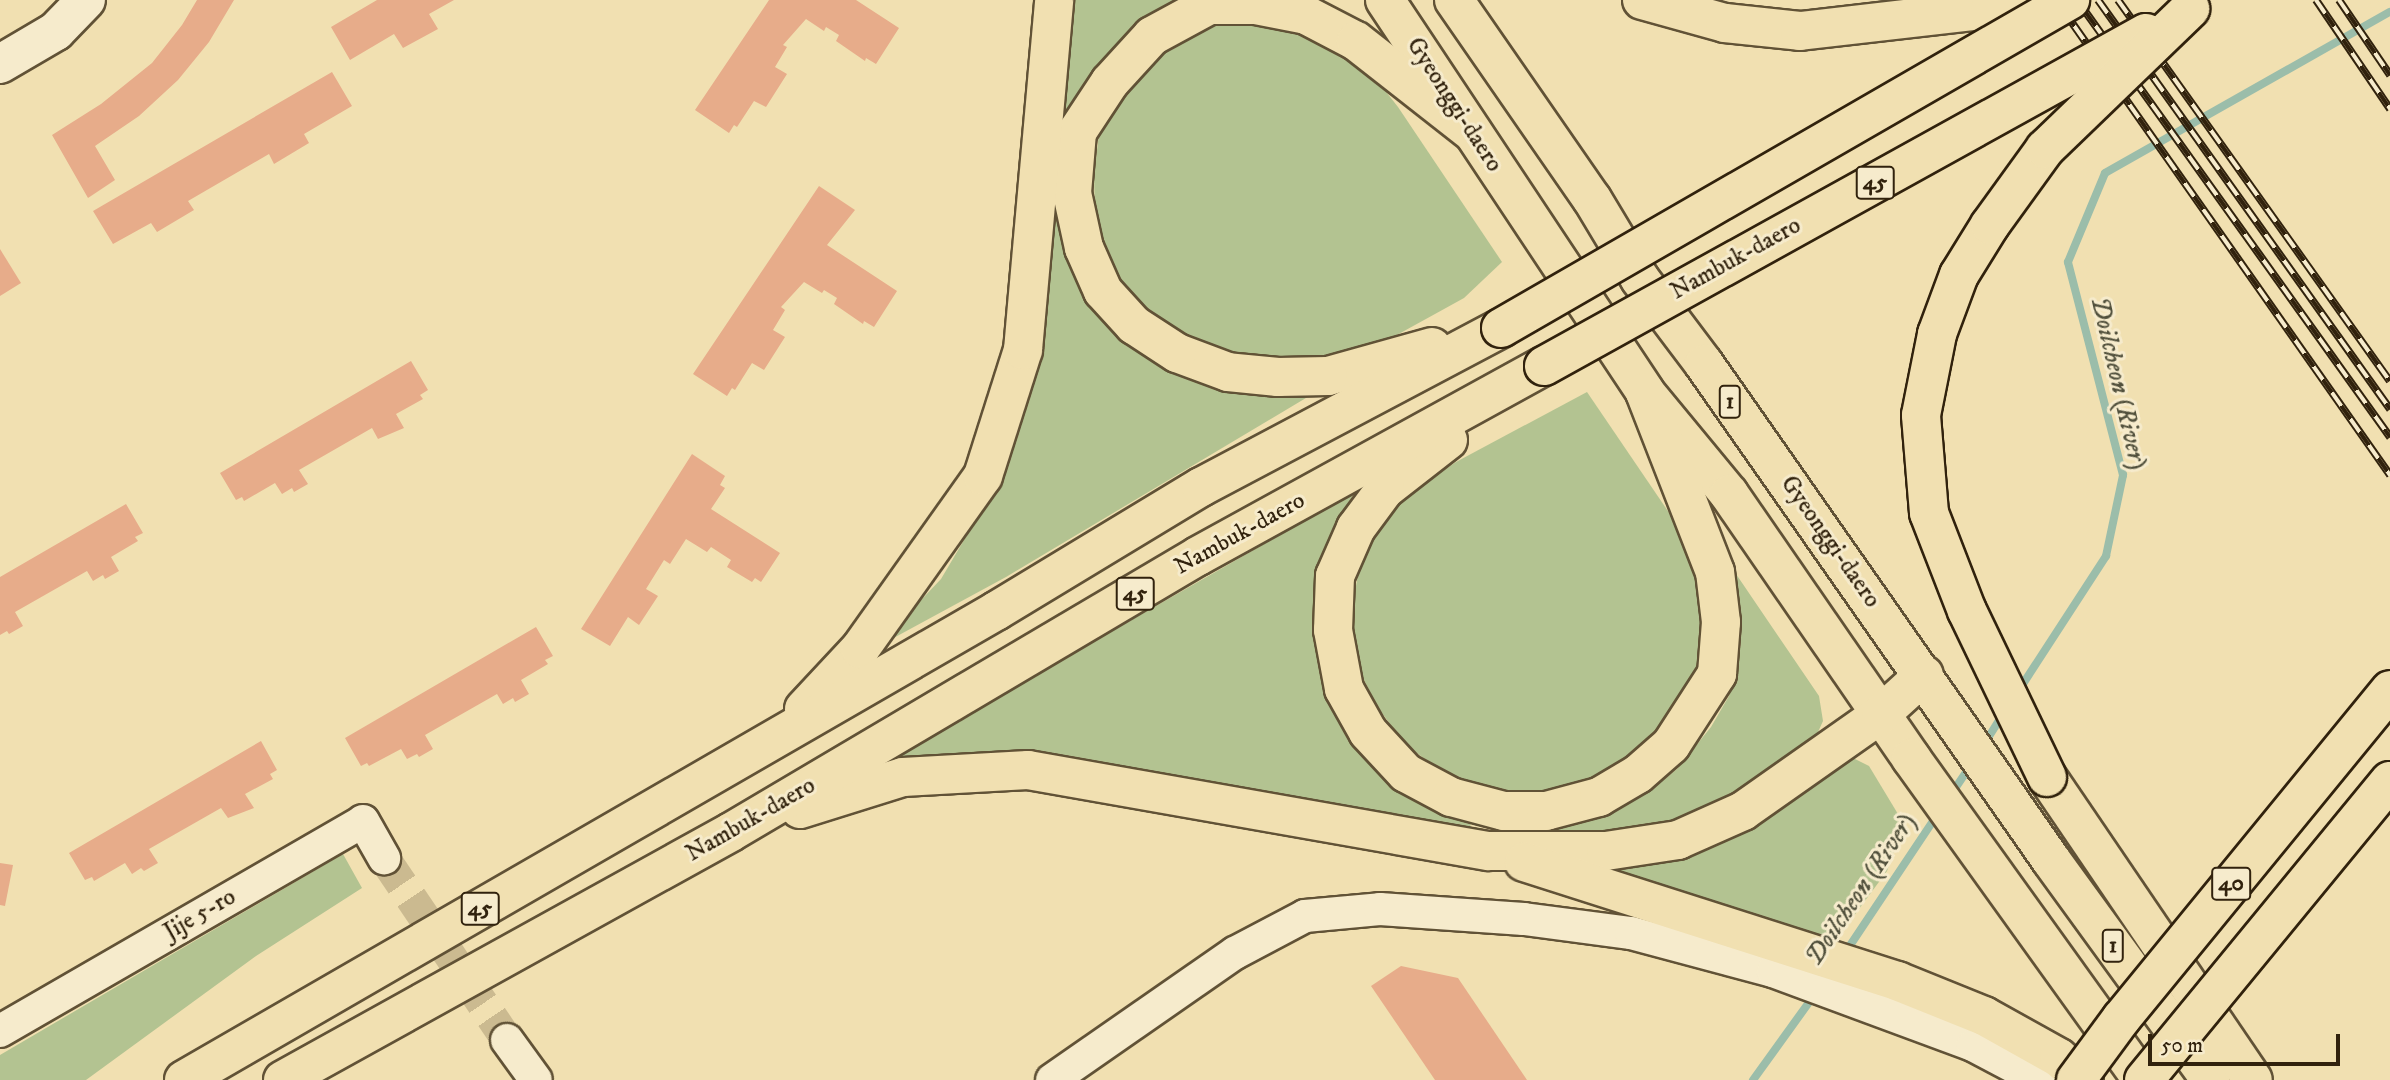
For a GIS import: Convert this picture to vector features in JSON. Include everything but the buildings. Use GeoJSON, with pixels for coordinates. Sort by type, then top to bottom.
{"type":"FeatureCollection","features":[{"type":"Feature","properties":{"kind":"main road"},"geometry":{"type":"LineString","coordinates":[[1040,0],[1042,131]]}},
{"type":"Feature","properties":{"kind":"main road"},"geometry":{"type":"LineString","coordinates":[[776,739],[860,649],[983,476],[1023,350],[1054,0]]}},
{"type":"Feature","properties":{"kind":"main road","name":"Gyeonggi-daero"},"geometry":{"type":"LineString","coordinates":[[1385,0],[1645,391],[1728,494],[1910,758],[2143,1080]]}},
{"type":"Feature","properties":{"kind":"main road","name":"Gyeonggi-daero"},"geometry":{"type":"LineString","coordinates":[[1454,0],[1592,200],[1640,279],[2211,1080]]}},
{"type":"Feature","properties":{"kind":"main road"},"geometry":{"type":"LineString","coordinates":[[1642,0],[1725,23],[1800,31],[1977,11],[2015,0]]}},
{"type":"Feature","properties":{"kind":"main road","name":"45"},"geometry":{"type":"LineString","coordinates":[[184,1080],[776,739],[1201,487],[1501,328],[2070,0]]}},
{"type":"Feature","properties":{"kind":"main road"},"geometry":{"type":"LineString","coordinates":[[2197,4],[2045,149],[1990,225],[1959,275],[1937,334],[1921,415],[1929,513],[1967,611],[2048,777],[2253,1080]]}},
{"type":"Feature","properties":{"kind":"main road","name":"Nambuk-daero"},"geometry":{"type":"LineString","coordinates":[[283,1080],[731,832],[1198,556],[2197,4]]}},
{"type":"Feature","properties":{"kind":"main road"},"geometry":{"type":"LineString","coordinates":[[1472,132],[1356,41],[1306,15],[1256,5],[1209,5],[1152,36],[1111,82],[1077,132],[1072,193],[1084,248],[1103,291],[1133,326],[1177,353],[1228,372],[1278,377],[1328,376],[1501,328]]}},
{"type":"Feature","properties":{"kind":"main road"},"geometry":{"type":"LineString","coordinates":[[1544,366],[1385,489],[1356,528],[1335,576],[1333,630],[1343,688],[1368,732],[1406,772],[1451,796],[1504,811],[1546,811],[1599,797],[1638,774],[1671,745],[1717,674],[1721,622],[1715,572],[1645,391]]}},
{"type":"Feature","properties":{"kind":"main road"},"geometry":{"type":"LineString","coordinates":[[731,832],[903,777],[1028,770],[1489,851],[1606,851],[1678,840],[1743,811],[1881,714],[1924,675]]}},
{"type":"Feature","properties":{"kind":"main road","name":"40"},"geometry":{"type":"LineString","coordinates":[[2076,1080],[2121,1019],[2390,690]]}},
{"type":"Feature","properties":{"kind":"main road","name":"40"},"geometry":{"type":"LineString","coordinates":[[2143,1080],[2390,780]]}},
{"type":"Feature","properties":{"kind":"main road"},"geometry":{"type":"LineString","coordinates":[[1489,851],[1892,997],[1984,1016],[2059,1058],[2084,1080]]}},
{"type":"Feature","properties":{"kind":"street"},"geometry":{"type":"LineString","coordinates":[[0,64],[56,31],[86,0]]}},
{"type":"Feature","properties":{"kind":"street","name":"Jije 5-ro"},"geometry":{"type":"LineString","coordinates":[[0,1031],[363,821],[384,858]]}},
{"type":"Feature","properties":{"kind":"street"},"geometry":{"type":"LineString","coordinates":[[1052,1080],[1235,953],[1305,916],[1380,909],[1524,919],[1631,933],[1779,958]]}},
{"type":"Feature","properties":{"kind":"street"},"geometry":{"type":"LineString","coordinates":[[1892,997],[2039,1080]]}},
{"type":"Feature","properties":{"kind":"street"},"geometry":{"type":"LineString","coordinates":[[507,1040],[536,1080]]}},
{"type":"Feature","properties":{"kind":"green space"},"geometry":{"type":"Polygon","coordinates":[[[1063,0],[1188,0],[1146,26],[1062,195],[1131,334],[1321,389],[1006,577],[888,641],[886,637],[941,579],[993,491],[1063,0]]]}},
{"type":"Feature","properties":{"kind":"green space"},"geometry":{"type":"Polygon","coordinates":[[[1216,17],[1257,18],[1354,51],[1398,107],[1502,262],[1464,298],[1386,341],[1306,366],[1238,361],[1154,322],[1117,281],[1102,248],[1095,217],[1094,176],[1099,133],[1125,84],[1162,45],[1216,17]]]}},
{"type":"Feature","properties":{"kind":"green space"},"geometry":{"type":"Polygon","coordinates":[[[1587,392],[1674,520],[1693,555],[1707,623],[1695,685],[1673,719],[1599,782],[1537,797],[1467,785],[1432,765],[1402,741],[1377,706],[1360,672],[1354,642],[1352,606],[1360,565],[1374,534],[1402,499],[1456,462],[1587,392]]]}},
{"type":"Feature","properties":{"kind":"green space"},"geometry":{"type":"Polygon","coordinates":[[[1355,492],[1336,525],[1321,564],[1315,599],[1322,676],[1472,818],[1470,827],[1459,828],[1065,755],[1006,752],[877,766],[1355,492]]]}},
{"type":"Feature","properties":{"kind":"green space"},"geometry":{"type":"Polygon","coordinates":[[[1734,571],[1819,696],[1823,721],[1814,741],[1725,803],[1653,831],[1520,836],[1521,825],[1620,805],[1650,791],[1677,769],[1711,727],[1729,696],[1741,643],[1734,571]]]}},
{"type":"Feature","properties":{"kind":"green space"},"geometry":{"type":"Polygon","coordinates":[[[1851,757],[1869,766],[1904,824],[1887,871],[1834,943],[1603,868],[1851,757]]]}},
{"type":"Feature","properties":{"kind":"green space"},"geometry":{"type":"Polygon","coordinates":[[[343,854],[362,888],[256,956],[86,1080],[0,1080],[0,1055],[343,854]]]}},
{"type":"Feature","properties":{"kind":"waterway","name":"Doilcheon (River)"},"geometry":{"type":"LineString","coordinates":[[2019,690],[2106,556],[2123,475],[2068,262],[2105,173],[2390,12]]}},
{"type":"Feature","properties":{"kind":"waterway","name":"Doilcheon (River)"},"geometry":{"type":"LineString","coordinates":[[1983,746],[2004,713]]}},
{"type":"Feature","properties":{"kind":"waterway","name":"Doilcheon (River)"},"geometry":{"type":"LineString","coordinates":[[1950,796],[1972,763]]}},
{"type":"Feature","properties":{"kind":"waterway","name":"Doilcheon (River)"},"geometry":{"type":"LineString","coordinates":[[1845,953],[1937,815]]}},
{"type":"Feature","properties":{"kind":"waterway","name":"Doilcheon (River)"},"geometry":{"type":"LineString","coordinates":[[1753,1080],[1815,994]]}},
{"type":"Feature","properties":{"kind":"tunnel"},"geometry":{"type":"LineString","coordinates":[[384,858],[507,1040]]}},
{"type":"Feature","properties":{"kind":"railway"},"geometry":{"type":"LineString","coordinates":[[2056,0],[2390,475]]}},
{"type":"Feature","properties":{"kind":"railway"},"geometry":{"type":"LineString","coordinates":[[2077,0],[2390,437]]}},
{"type":"Feature","properties":{"kind":"railway"},"geometry":{"type":"LineString","coordinates":[[2098,0],[2390,409]]}},
{"type":"Feature","properties":{"kind":"railway"},"geometry":{"type":"LineString","coordinates":[[2118,0],[2390,381]]}},
{"type":"Feature","properties":{"kind":"railway"},"geometry":{"type":"LineString","coordinates":[[2316,0],[2390,109]]}},
{"type":"Feature","properties":{"kind":"railway"},"geometry":{"type":"LineString","coordinates":[[2339,0],[2390,75]]}}]}
